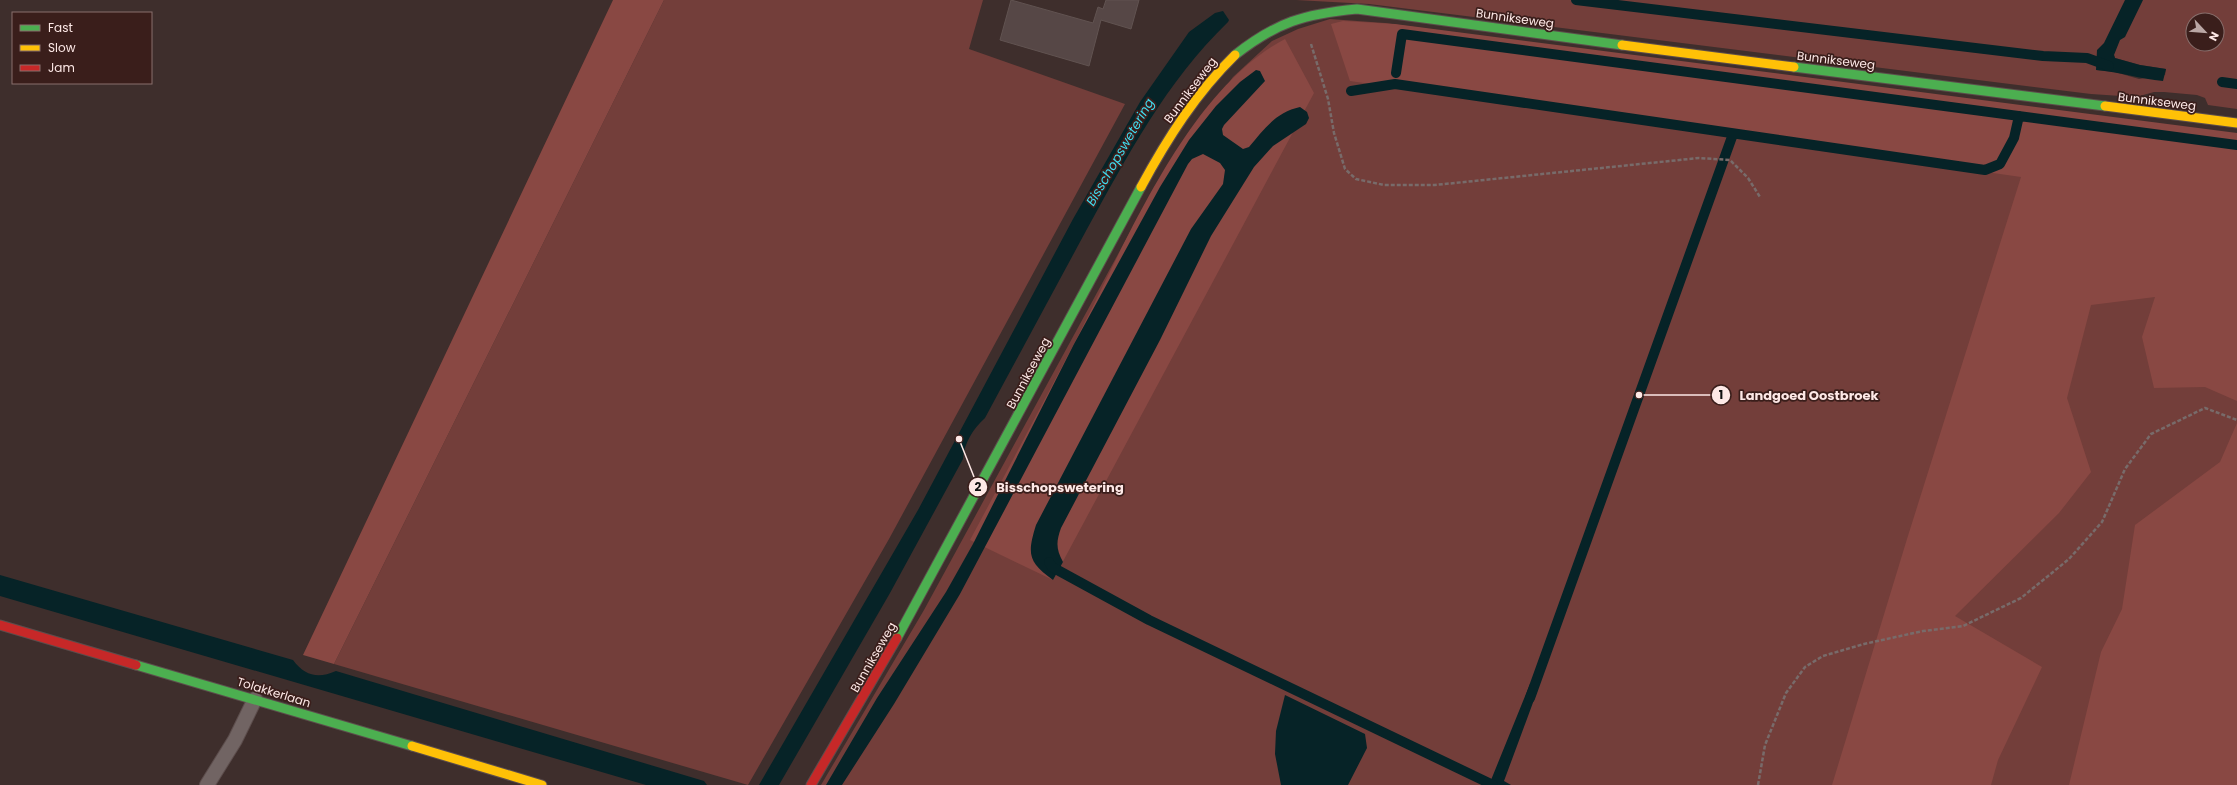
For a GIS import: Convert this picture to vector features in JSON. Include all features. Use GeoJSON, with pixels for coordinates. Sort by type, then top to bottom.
{"type":"FeatureCollection","features":[{"type":"Feature","properties":{"kind":"street","name":"Bunnikseweg"},"geometry":{"type":"LineString","coordinates":[[811,785],[917,605],[1154,163],[1176,126],[1211,79],[1231,56],[1272,27],[1302,15],[1330,9],[1357,9],[1737,60],[2237,124]]}},
{"type":"Feature","properties":{"kind":"street","name":"Tolakkerlaan"},"geometry":{"type":"LineString","coordinates":[[0,624],[542,785]]}},
{"type":"Feature","properties":{"kind":"lane"},"geometry":{"type":"LineString","coordinates":[[207,785],[235,740],[255,699]]}},
{"type":"Feature","properties":{"kind":"path"},"geometry":{"type":"LineString","coordinates":[[1302,15],[1328,99],[1334,133],[1345,169],[1356,179],[1384,185],[1435,185],[1699,158],[1730,160],[1748,178],[1760,197]]}},
{"type":"Feature","properties":{"kind":"path"},"geometry":{"type":"LineString","coordinates":[[1758,785],[1765,745],[1786,693],[1805,667],[1822,656],[1864,644],[1923,631],[1963,626],[2021,598],[2058,569],[2102,522],[2125,469],[2151,434],[2205,408],[2237,420]]}},
{"type":"Feature","properties":{"kind":"shaded area"},"geometry":{"type":"Polygon","coordinates":[[[613,0],[664,0],[334,664],[303,655],[613,0]]]}},
{"type":"Feature","properties":{"kind":"shaded area"},"geometry":{"type":"Polygon","coordinates":[[[664,0],[983,0],[969,49],[1125,104],[889,539],[748,785],[334,664],[664,0]]]}},
{"type":"Feature","properties":{"kind":"shaded area"},"geometry":{"type":"Polygon","coordinates":[[[1296,0],[2237,0],[2237,109],[2208,105],[2205,98],[2197,95],[2164,92],[2154,92],[2136,97],[2091,94],[1369,4],[1296,0]],[[2114,55],[2097,70],[2115,72],[2139,79],[2165,75],[2166,69],[2140,65],[2115,58],[2114,55]]]}},
{"type":"Feature","properties":{"kind":"shaded area"},"geometry":{"type":"Polygon","coordinates":[[[1330,19],[1385,23],[2237,139],[2237,785],[821,785],[924,610],[1159,179],[1233,77],[1272,41],[1298,29],[1330,19]]]}},
{"type":"Feature","properties":{"kind":"shaded area"},"geometry":{"type":"Polygon","coordinates":[[[1343,21],[1395,24],[2237,133],[2237,401],[2205,387],[2154,388],[2142,337],[2155,297],[2091,305],[2067,398],[2091,472],[2059,513],[1955,616],[2042,667],[1998,760],[1991,785],[1832,785],[1907,539],[2021,177],[1350,81],[1331,24],[1343,21]]]}},
{"type":"Feature","properties":{"kind":"shaded area"},"geometry":{"type":"Polygon","coordinates":[[[1285,39],[1314,93],[1053,580],[970,540],[1079,334],[1140,212],[1164,170],[1190,130],[1219,93],[1250,62],[1285,39]]]}},
{"type":"Feature","properties":{"kind":"shaded area"},"geometry":{"type":"Polygon","coordinates":[[[2237,423],[2237,785],[2069,785],[2101,652],[2122,609],[2135,525],[2220,462],[2237,423]]]}},
{"type":"Feature","properties":{"kind":"water"},"geometry":{"type":"Polygon","coordinates":[[[2125,0],[2143,0],[2125,37],[2120,40],[2114,55],[2115,58],[2140,65],[2166,69],[2163,81],[2096,70],[2097,50],[2104,43],[2125,0]]]}},
{"type":"Feature","properties":{"kind":"water"},"geometry":{"type":"Polygon","coordinates":[[[1223,11],[1229,20],[1228,22],[1206,45],[1167,94],[1133,147],[985,418],[967,442],[963,459],[890,593],[779,785],[759,785],[918,510],[1073,219],[1140,102],[1189,32],[1215,13],[1223,11]]]}},
{"type":"Feature","properties":{"kind":"water"},"geometry":{"type":"Polygon","coordinates":[[[1256,70],[1260,71],[1265,81],[1224,125],[1222,129],[1223,135],[1243,149],[1249,147],[1277,117],[1291,109],[1300,107],[1307,112],[1309,118],[1306,124],[1273,146],[1254,167],[1211,236],[1160,340],[1061,528],[1058,537],[1058,545],[1059,553],[1063,562],[1053,580],[1039,568],[1032,557],[1031,543],[1036,525],[1191,229],[1223,184],[1225,170],[1220,163],[1203,154],[1192,159],[1188,164],[960,594],[894,704],[842,785],[826,785],[877,698],[946,592],[973,544],[1074,344],[1160,187],[1189,140],[1216,106],[1240,82],[1256,70]]]}},
{"type":"Feature","properties":{"kind":"water"},"geometry":{"type":"Polygon","coordinates":[[[0,575],[293,660],[302,670],[307,673],[323,675],[336,671],[704,781],[707,785],[646,785],[0,596],[0,575]]]}},
{"type":"Feature","properties":{"kind":"water"},"geometry":{"type":"Polygon","coordinates":[[[1530,684],[1538,689],[1504,781],[1511,785],[1489,785],[1530,684]]]}},
{"type":"Feature","properties":{"kind":"water"},"geometry":{"type":"Polygon","coordinates":[[[1285,695],[1365,734],[1367,748],[1348,785],[1281,785],[1275,754],[1276,731],[1285,695]]]}},
{"type":"Feature","properties":{"kind":"building"},"geometry":{"type":"Polygon","coordinates":[[[1011,0],[1093,23],[1098,7],[1103,9],[1106,0],[1139,0],[1131,29],[1101,20],[1089,66],[1000,40],[1011,0]]]}},
{"type":"Feature","properties":{"kind":"waterway"},"geometry":{"type":"LineString","coordinates":[[1576,0],[2043,56],[2087,58],[2109,66]]}},
{"type":"Feature","properties":{"kind":"waterway"},"geometry":{"type":"LineString","coordinates":[[1396,73],[1402,34],[2237,145]]}},
{"type":"Feature","properties":{"kind":"waterway"},"geometry":{"type":"LineString","coordinates":[[2222,82],[2237,84]]}},
{"type":"Feature","properties":{"kind":"waterway"},"geometry":{"type":"LineString","coordinates":[[1351,91],[1395,84],[1985,170],[2000,164],[2014,138],[2019,116]]}},
{"type":"Feature","properties":{"kind":"waterway"},"geometry":{"type":"LineString","coordinates":[[1530,698],[1733,134]]}},
{"type":"Feature","properties":{"kind":"waterway"},"geometry":{"type":"LineString","coordinates":[[1049,562],[1052,567],[1149,620],[1493,785]]}},
{"type":"Feature","properties":{"kind":"traffic: fast"},"geometry":{"type":"LineString","coordinates":[[1235,55],[1278,27],[1306,17],[1357,9],[1622,45]]}},
{"type":"Feature","properties":{"kind":"traffic: fast"},"geometry":{"type":"LineString","coordinates":[[1794,67],[2105,106]]}},
{"type":"Feature","properties":{"kind":"traffic: fast"},"geometry":{"type":"LineString","coordinates":[[897,638],[1141,187]]}},
{"type":"Feature","properties":{"kind":"traffic: fast"},"geometry":{"type":"LineString","coordinates":[[136,665],[412,746]]}},
{"type":"Feature","properties":{"kind":"traffic: slow"},"geometry":{"type":"LineString","coordinates":[[1622,45],[1794,67]]}},
{"type":"Feature","properties":{"kind":"traffic: slow"},"geometry":{"type":"LineString","coordinates":[[1141,187],[1161,151],[1183,117],[1208,85],[1235,55]]}},
{"type":"Feature","properties":{"kind":"traffic: slow"},"geometry":{"type":"LineString","coordinates":[[2105,106],[2237,123]]}},
{"type":"Feature","properties":{"kind":"traffic: slow"},"geometry":{"type":"LineString","coordinates":[[412,746],[542,785]]}},
{"type":"Feature","properties":{"kind":"traffic: jam"},"geometry":{"type":"LineString","coordinates":[[0,625],[136,665]]}},
{"type":"Feature","properties":{"kind":"traffic: jam"},"geometry":{"type":"LineString","coordinates":[[811,785],[897,638]]}},
{"type":"Feature","properties":{"kind":"place","name":"Landgoed Oostbroek"},"geometry":{"type":"Point","coordinates":[1639,395]}},
{"type":"Feature","properties":{"kind":"place","name":"Bisschopswetering"},"geometry":{"type":"Point","coordinates":[959,439]}}]}
